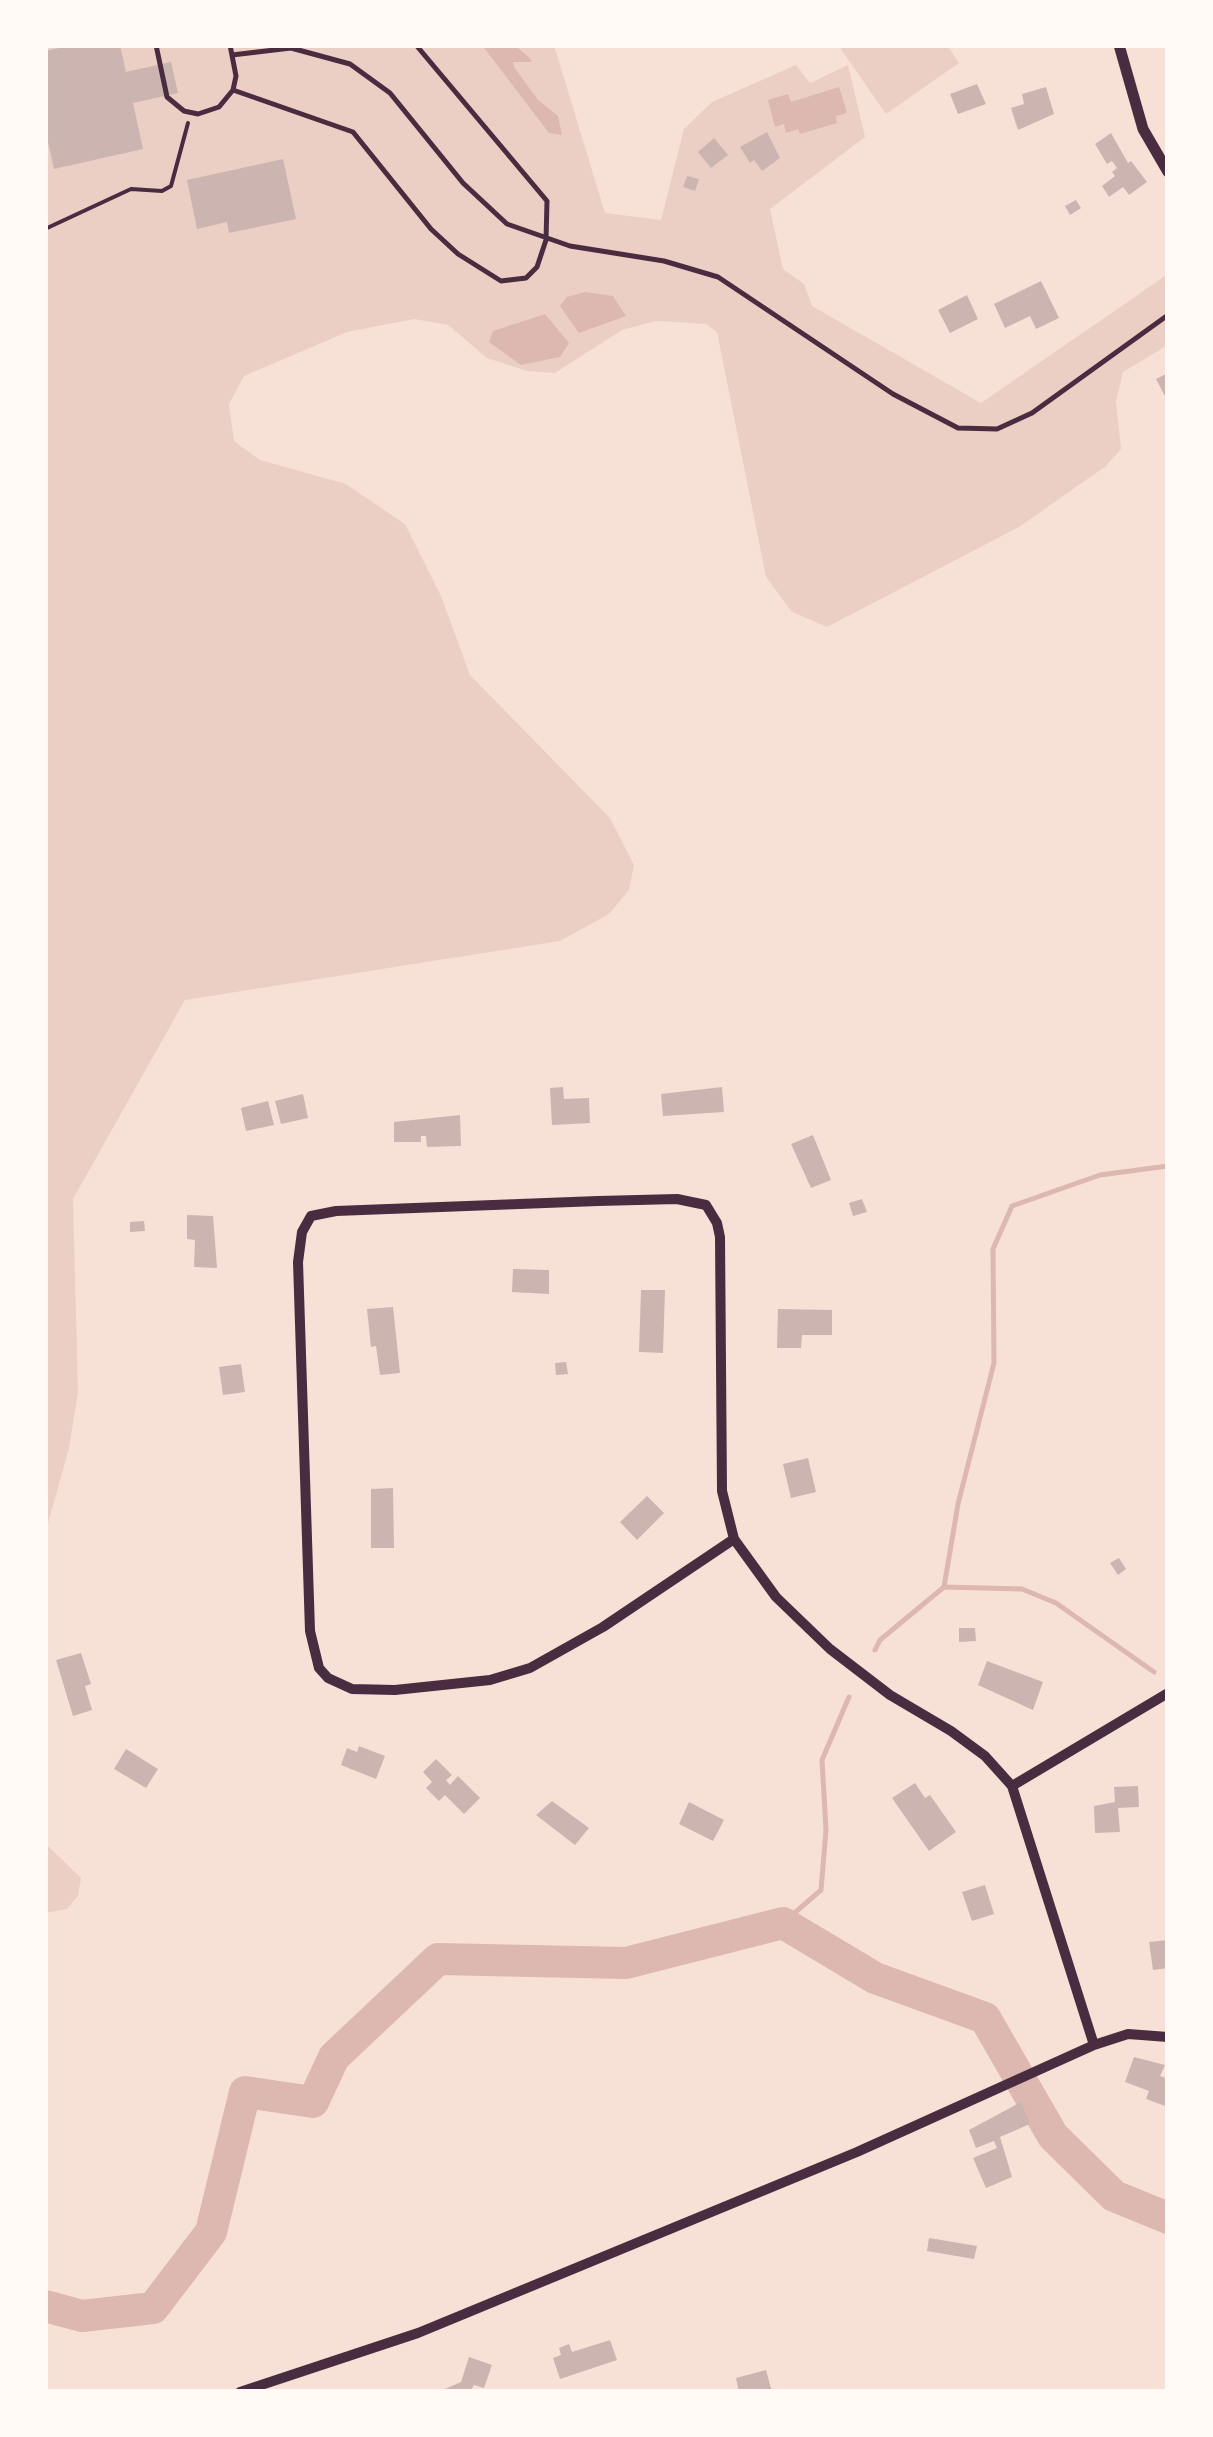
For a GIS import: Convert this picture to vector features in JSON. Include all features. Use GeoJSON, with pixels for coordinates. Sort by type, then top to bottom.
{"type":"FeatureCollection","features":[{"type":"Feature","properties":{"kind":"street"},"geometry":{"type":"LineString","coordinates":[[1119,45],[1143,128],[1168,172]]}},
{"type":"Feature","properties":{"kind":"street"},"geometry":{"type":"LineString","coordinates":[[734,1538],[604,1628],[530,1668],[490,1680],[395,1690],[352,1689],[328,1678],[319,1668],[310,1631],[298,1262],[302,1232],[312,1216],[336,1210],[598,1201],[677,1199],[706,1205],[720,1237],[722,1491],[734,1538],[776,1597],[830,1649],[890,1695],[952,1731],[1012,1786],[1094,2045]]}},
{"type":"Feature","properties":{"kind":"street"},"geometry":{"type":"LineString","coordinates":[[1012,1786],[1168,1692]]}},
{"type":"Feature","properties":{"kind":"street"},"geometry":{"type":"LineString","coordinates":[[240,2392],[434,2326],[858,2152],[1094,2045],[1128,2034],[1168,2037]]}},
{"type":"Feature","properties":{"kind":"lane"},"geometry":{"type":"LineString","coordinates":[[156,45],[163,91],[171,103],[191,114],[213,111],[233,90],[230,45]]}},
{"type":"Feature","properties":{"kind":"lane"},"geometry":{"type":"LineString","coordinates":[[233,90],[353,132],[432,229],[494,278],[516,282],[530,275],[546,240],[550,211],[545,197],[416,45]]}},
{"type":"Feature","properties":{"kind":"lane"},"geometry":{"type":"LineString","coordinates":[[232,55],[290,48],[328,54],[361,70],[390,94],[491,212],[515,229],[546,240],[682,265],[718,277],[910,404],[971,431],[1003,428],[1032,414],[1168,315]]}},
{"type":"Feature","properties":{"kind":"path"},"geometry":{"type":"LineString","coordinates":[[45,229],[131,188],[162,191],[171,186],[191,114]]}},
{"type":"Feature","properties":{"kind":"shaded area"},"geometry":{"type":"Polygon","coordinates":[[[45,45],[554,45],[605,213],[661,220],[684,129],[712,102],[796,65],[810,83],[848,65],[865,137],[770,209],[783,269],[804,284],[812,306],[981,403],[1168,274],[1168,345],[1123,372],[1116,401],[1121,449],[1106,466],[1019,527],[827,627],[792,612],[766,577],[717,332],[706,324],[656,321],[622,330],[555,373],[527,371],[487,358],[448,325],[414,319],[347,332],[244,376],[229,404],[234,441],[260,460],[346,484],[405,524],[441,596],[470,675],[610,818],[634,865],[629,890],[609,914],[560,941],[185,1000],[73,1199],[78,1393],[69,1448],[45,1534],[45,45]]]}},
{"type":"Feature","properties":{"kind":"shaded area"},"geometry":{"type":"Polygon","coordinates":[[[482,45],[514,45],[529,57],[532,62],[513,62],[514,67],[538,100],[558,116],[562,135],[549,133],[482,45]]]}},
{"type":"Feature","properties":{"kind":"shaded area"},"geometry":{"type":"Polygon","coordinates":[[[838,45],[947,45],[959,63],[886,114],[838,45]]]}},
{"type":"Feature","properties":{"kind":"shaded area"},"geometry":{"type":"Polygon","coordinates":[[[839,87],[847,113],[836,116],[837,123],[800,134],[798,129],[786,133],[784,124],[775,127],[768,100],[788,94],[791,102],[839,87]]]}},
{"type":"Feature","properties":{"kind":"shaded area"},"geometry":{"type":"Polygon","coordinates":[[[585,292],[613,296],[626,316],[579,333],[560,306],[567,297],[585,292]]]}},
{"type":"Feature","properties":{"kind":"shaded area"},"geometry":{"type":"Polygon","coordinates":[[[545,314],[569,343],[560,357],[521,365],[489,342],[493,331],[545,314]]]}},
{"type":"Feature","properties":{"kind":"shaded area"},"geometry":{"type":"Polygon","coordinates":[[[45,1843],[81,1878],[78,1896],[67,1909],[45,1913],[45,1843]]]}},
{"type":"Feature","properties":{"kind":"building"},"geometry":{"type":"Polygon","coordinates":[[[73,45],[120,45],[126,72],[171,62],[178,93],[133,103],[143,149],[54,169],[45,129],[45,51],[73,45]]]}},
{"type":"Feature","properties":{"kind":"building"},"geometry":{"type":"Polygon","coordinates":[[[977,84],[986,104],[958,114],[950,94],[977,84]]]}},
{"type":"Feature","properties":{"kind":"building"},"geometry":{"type":"Polygon","coordinates":[[[1046,87],[1054,114],[1018,130],[1011,108],[1024,104],[1022,94],[1046,87]]]}},
{"type":"Feature","properties":{"kind":"building"},"geometry":{"type":"Polygon","coordinates":[[[767,132],[780,158],[762,171],[754,160],[750,163],[740,147],[767,132]]]}},
{"type":"Feature","properties":{"kind":"building"},"geometry":{"type":"Polygon","coordinates":[[[1111,133],[1128,163],[1131,161],[1147,182],[1129,195],[1123,187],[1109,197],[1102,186],[1115,176],[1112,172],[1117,168],[1112,161],[1107,164],[1095,144],[1111,133]]]}},
{"type":"Feature","properties":{"kind":"building"},"geometry":{"type":"Polygon","coordinates":[[[714,138],[728,155],[711,168],[698,152],[714,138]]]}},
{"type":"Feature","properties":{"kind":"building"},"geometry":{"type":"Polygon","coordinates":[[[283,159],[296,219],[229,233],[227,222],[197,229],[187,180],[283,159]]]}},
{"type":"Feature","properties":{"kind":"building"},"geometry":{"type":"Polygon","coordinates":[[[687,176],[699,179],[695,191],[683,187],[687,176]]]}},
{"type":"Feature","properties":{"kind":"building"},"geometry":{"type":"Polygon","coordinates":[[[1076,200],[1081,208],[1070,215],[1065,206],[1076,200]]]}},
{"type":"Feature","properties":{"kind":"building"},"geometry":{"type":"Polygon","coordinates":[[[1041,281],[1059,318],[1036,329],[1030,316],[1005,328],[994,304],[1041,281]]]}},
{"type":"Feature","properties":{"kind":"building"},"geometry":{"type":"Polygon","coordinates":[[[967,295],[978,319],[950,333],[938,310],[967,295]]]}},
{"type":"Feature","properties":{"kind":"building"},"geometry":{"type":"Polygon","coordinates":[[[1168,373],[1168,402],[1156,379],[1168,373]]]}},
{"type":"Feature","properties":{"kind":"building"},"geometry":{"type":"Polygon","coordinates":[[[563,1087],[564,1099],[589,1098],[590,1123],[552,1125],[550,1088],[563,1087]]]}},
{"type":"Feature","properties":{"kind":"building"},"geometry":{"type":"Polygon","coordinates":[[[722,1087],[724,1112],[663,1116],[661,1094],[722,1087]]]}},
{"type":"Feature","properties":{"kind":"building"},"geometry":{"type":"Polygon","coordinates":[[[303,1094],[308,1118],[281,1124],[275,1101],[303,1094]]]}},
{"type":"Feature","properties":{"kind":"building"},"geometry":{"type":"Polygon","coordinates":[[[268,1101],[274,1125],[246,1131],[241,1108],[268,1101]]]}},
{"type":"Feature","properties":{"kind":"building"},"geometry":{"type":"Polygon","coordinates":[[[460,1115],[461,1146],[427,1147],[426,1136],[421,1136],[421,1142],[394,1142],[394,1122],[460,1115]]]}},
{"type":"Feature","properties":{"kind":"building"},"geometry":{"type":"Polygon","coordinates":[[[813,1135],[831,1180],[811,1188],[791,1144],[813,1135]]]}},
{"type":"Feature","properties":{"kind":"building"},"geometry":{"type":"Polygon","coordinates":[[[862,1199],[867,1212],[853,1216],[849,1203],[862,1199]]]}},
{"type":"Feature","properties":{"kind":"building"},"geometry":{"type":"Polygon","coordinates":[[[187,1215],[213,1216],[217,1268],[194,1267],[195,1240],[187,1239],[187,1215]]]}},
{"type":"Feature","properties":{"kind":"building"},"geometry":{"type":"Polygon","coordinates":[[[144,1221],[145,1231],[130,1232],[130,1222],[144,1221]]]}},
{"type":"Feature","properties":{"kind":"building"},"geometry":{"type":"Polygon","coordinates":[[[513,1269],[549,1270],[549,1294],[512,1292],[513,1269]]]}},
{"type":"Feature","properties":{"kind":"building"},"geometry":{"type":"Polygon","coordinates":[[[641,1290],[665,1290],[663,1353],[639,1352],[641,1290]]]}},
{"type":"Feature","properties":{"kind":"building"},"geometry":{"type":"Polygon","coordinates":[[[393,1307],[400,1373],[380,1375],[376,1346],[371,1347],[367,1309],[393,1307]]]}},
{"type":"Feature","properties":{"kind":"building"},"geometry":{"type":"Polygon","coordinates":[[[778,1309],[832,1310],[832,1335],[802,1335],[801,1348],[777,1348],[778,1309]]]}},
{"type":"Feature","properties":{"kind":"building"},"geometry":{"type":"Polygon","coordinates":[[[566,1362],[568,1374],[556,1375],[555,1363],[566,1362]]]}},
{"type":"Feature","properties":{"kind":"building"},"geometry":{"type":"Polygon","coordinates":[[[241,1364],[245,1392],[223,1395],[219,1367],[241,1364]]]}},
{"type":"Feature","properties":{"kind":"building"},"geometry":{"type":"Polygon","coordinates":[[[808,1458],[816,1492],[791,1498],[783,1464],[808,1458]]]}},
{"type":"Feature","properties":{"kind":"building"},"geometry":{"type":"Polygon","coordinates":[[[393,1488],[394,1548],[371,1548],[371,1489],[393,1488]]]}},
{"type":"Feature","properties":{"kind":"building"},"geometry":{"type":"Polygon","coordinates":[[[647,1496],[664,1513],[637,1540],[620,1522],[647,1496]]]}},
{"type":"Feature","properties":{"kind":"building"},"geometry":{"type":"Polygon","coordinates":[[[1119,1558],[1126,1569],[1118,1575],[1110,1563],[1119,1558]]]}},
{"type":"Feature","properties":{"kind":"building"},"geometry":{"type":"Polygon","coordinates":[[[959,1628],[975,1628],[976,1641],[959,1642],[959,1628]]]}},
{"type":"Feature","properties":{"kind":"building"},"geometry":{"type":"Polygon","coordinates":[[[81,1653],[91,1684],[85,1686],[92,1710],[73,1716],[56,1660],[81,1653]]]}},
{"type":"Feature","properties":{"kind":"building"},"geometry":{"type":"Polygon","coordinates":[[[987,1661],[1043,1682],[1033,1710],[978,1685],[987,1661]]]}},
{"type":"Feature","properties":{"kind":"building"},"geometry":{"type":"Polygon","coordinates":[[[359,1746],[385,1756],[376,1779],[341,1765],[347,1748],[357,1752],[359,1746]]]}},
{"type":"Feature","properties":{"kind":"building"},"geometry":{"type":"Polygon","coordinates":[[[126,1749],[158,1769],[146,1788],[114,1769],[126,1749]]]}},
{"type":"Feature","properties":{"kind":"building"},"geometry":{"type":"Polygon","coordinates":[[[436,1759],[452,1775],[446,1780],[450,1785],[458,1776],[480,1798],[464,1814],[445,1795],[439,1801],[426,1788],[432,1782],[423,1772],[436,1759]]]}},
{"type":"Feature","properties":{"kind":"building"},"geometry":{"type":"Polygon","coordinates":[[[915,1783],[925,1798],[930,1795],[956,1832],[929,1851],[892,1798],[915,1783]]]}},
{"type":"Feature","properties":{"kind":"building"},"geometry":{"type":"Polygon","coordinates":[[[1138,1786],[1139,1807],[1118,1808],[1120,1832],[1095,1833],[1094,1806],[1115,1802],[1114,1787],[1138,1786]]]}},
{"type":"Feature","properties":{"kind":"building"},"geometry":{"type":"Polygon","coordinates":[[[552,1801],[589,1828],[575,1845],[536,1815],[552,1801]]]}},
{"type":"Feature","properties":{"kind":"building"},"geometry":{"type":"Polygon","coordinates":[[[689,1802],[724,1820],[713,1841],[679,1824],[689,1802]]]}},
{"type":"Feature","properties":{"kind":"building"},"geometry":{"type":"Polygon","coordinates":[[[985,1885],[994,1914],[972,1921],[962,1892],[985,1885]]]}},
{"type":"Feature","properties":{"kind":"building"},"geometry":{"type":"Polygon","coordinates":[[[1168,1940],[1168,1968],[1153,1970],[1149,1942],[1168,1940]]]}},
{"type":"Feature","properties":{"kind":"building"},"geometry":{"type":"Polygon","coordinates":[[[1134,2057],[1165,2065],[1160,2076],[1168,2079],[1168,2107],[1146,2099],[1149,2091],[1125,2082],[1134,2057]]]}},
{"type":"Feature","properties":{"kind":"building"},"geometry":{"type":"Polygon","coordinates":[[[1021,2102],[1030,2124],[1000,2137],[1012,2177],[986,2188],[973,2158],[997,2148],[994,2141],[976,2148],[969,2130],[1021,2102]]]}},
{"type":"Feature","properties":{"kind":"building"},"geometry":{"type":"Polygon","coordinates":[[[929,2238],[977,2246],[974,2259],[927,2251],[929,2238]]]}},
{"type":"Feature","properties":{"kind":"building"},"geometry":{"type":"Polygon","coordinates":[[[610,2340],[617,2360],[560,2379],[553,2358],[561,2355],[559,2348],[569,2344],[572,2352],[610,2340]]]}},
{"type":"Feature","properties":{"kind":"building"},"geometry":{"type":"Polygon","coordinates":[[[469,2357],[492,2365],[484,2388],[474,2385],[470,2392],[438,2392],[461,2382],[469,2357]]]}},
{"type":"Feature","properties":{"kind":"building"},"geometry":{"type":"Polygon","coordinates":[[[766,2370],[772,2392],[739,2392],[736,2378],[766,2370]]]}},
{"type":"Feature","properties":{"kind":"waterway"},"geometry":{"type":"LineString","coordinates":[[875,1650],[880,1640],[944,1587],[958,1504],[994,1363],[993,1249],[1012,1206],[1100,1175],[1168,1166]]}},
{"type":"Feature","properties":{"kind":"waterway"},"geometry":{"type":"LineString","coordinates":[[944,1587],[1022,1589],[1056,1603],[1154,1672]]}},
{"type":"Feature","properties":{"kind":"waterway"},"geometry":{"type":"LineString","coordinates":[[783,1923],[821,1890],[826,1830],[822,1760],[849,1697]]}},
{"type":"Feature","properties":{"kind":"waterway"},"geometry":{"type":"LineString","coordinates":[[45,2306],[82,2316],[153,2308],[211,2232],[245,2092],[313,2102],[334,2057],[438,1959],[626,1963],[783,1923],[875,1978],[985,2018],[1053,2136],[1114,2196],[1168,2218]]}}]}
